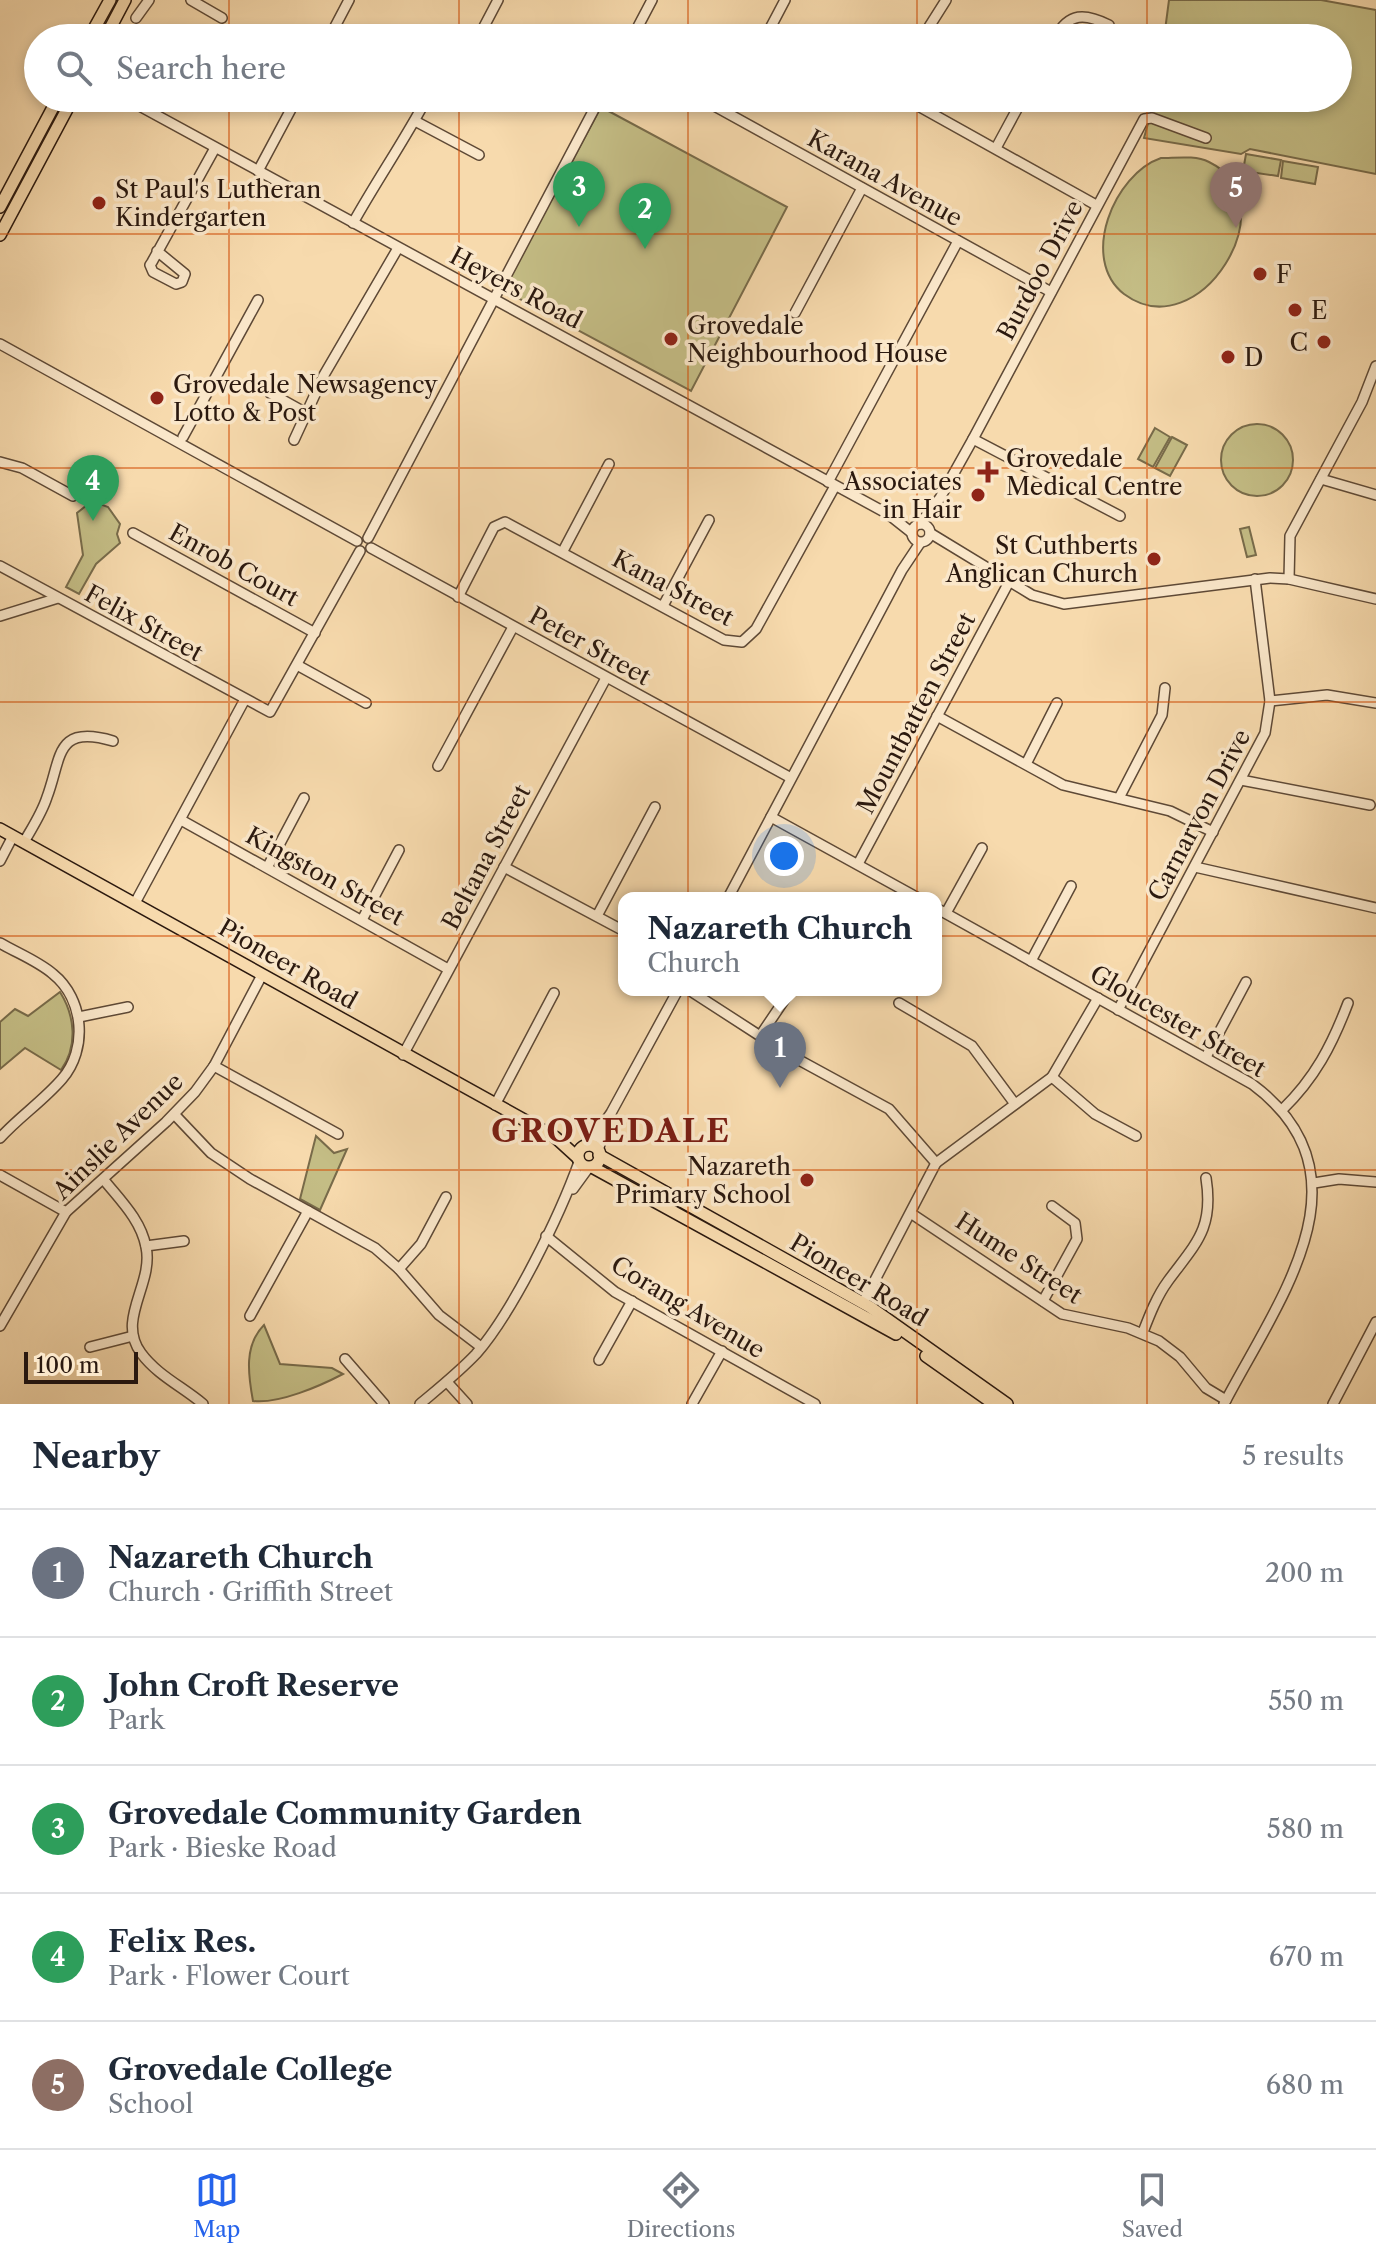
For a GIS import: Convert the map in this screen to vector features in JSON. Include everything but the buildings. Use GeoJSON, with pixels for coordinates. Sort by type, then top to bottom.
{"type":"FeatureCollection","features":[{"type":"Feature","properties":{"kind":"main road"},"geometry":{"type":"LineString","coordinates":[[97,24],[110,0]]}},
{"type":"Feature","properties":{"kind":"main road"},"geometry":{"type":"LineString","coordinates":[[112,24],[125,0]]}},
{"type":"Feature","properties":{"kind":"main road"},"geometry":{"type":"LineString","coordinates":[[0,207],[51,112]]}},
{"type":"Feature","properties":{"kind":"main road"},"geometry":{"type":"LineString","coordinates":[[0,235],[66,112]]}},
{"type":"Feature","properties":{"kind":"main road","name":"Pioneer Road"},"geometry":{"type":"LineString","coordinates":[[0,829],[495,1105],[555,1137],[593,1149],[860,1307],[991,1401],[1007,1404]]}},
{"type":"Feature","properties":{"kind":"main road","name":"Pioneer Road"},"geometry":{"type":"LineString","coordinates":[[555,1137],[585,1164],[860,1307]]}},
{"type":"Feature","properties":{"kind":"main road"},"geometry":{"type":"LineString","coordinates":[[585,1164],[593,1149]]}},
{"type":"Feature","properties":{"kind":"main road"},"geometry":{"type":"LineString","coordinates":[[585,1164],[593,1149]]}},
{"type":"Feature","properties":{"kind":"street"},"geometry":{"type":"LineString","coordinates":[[136,18],[149,0]]}},
{"type":"Feature","properties":{"kind":"street"},"geometry":{"type":"LineString","coordinates":[[191,0],[222,18]]}},
{"type":"Feature","properties":{"kind":"street"},"geometry":{"type":"LineString","coordinates":[[336,24],[349,0]]}},
{"type":"Feature","properties":{"kind":"street"},"geometry":{"type":"LineString","coordinates":[[485,24],[498,0]]}},
{"type":"Feature","properties":{"kind":"street"},"geometry":{"type":"LineString","coordinates":[[639,24],[652,0]]}},
{"type":"Feature","properties":{"kind":"street"},"geometry":{"type":"LineString","coordinates":[[773,24],[785,0]]}},
{"type":"Feature","properties":{"kind":"street"},"geometry":{"type":"LineString","coordinates":[[931,24],[946,0]]}},
{"type":"Feature","properties":{"kind":"street"},"geometry":{"type":"LineString","coordinates":[[1064,24],[1076,16],[1092,17],[1107,24]]}},
{"type":"Feature","properties":{"kind":"street","name":"Heyers Road"},"geometry":{"type":"LineString","coordinates":[[150,112],[604,357],[1011,583],[1065,599],[1138,596],[1255,579],[1289,579],[1376,599]]}},
{"type":"Feature","properties":{"kind":"street"},"geometry":{"type":"LineString","coordinates":[[258,171],[290,112]]}},
{"type":"Feature","properties":{"kind":"street"},"geometry":{"type":"LineString","coordinates":[[353,223],[382,169],[403,143],[420,112]]}},
{"type":"Feature","properties":{"kind":"street"},"geometry":{"type":"LineString","coordinates":[[366,703],[297,665],[360,551],[369,543],[492,299],[592,112]]}},
{"type":"Feature","properties":{"kind":"street","name":"Karana Avenue"},"geometry":{"type":"LineString","coordinates":[[727,112],[1051,292]]}},
{"type":"Feature","properties":{"kind":"street"},"geometry":{"type":"LineString","coordinates":[[930,112],[1096,205]]}},
{"type":"Feature","properties":{"kind":"street"},"geometry":{"type":"LineString","coordinates":[[996,148],[1015,112]]}},
{"type":"Feature","properties":{"kind":"street","name":"Burdoo Drive"},"geometry":{"type":"LineString","coordinates":[[731,892],[1144,119],[1152,118],[1206,138]]}},
{"type":"Feature","properties":{"kind":"street"},"geometry":{"type":"LineString","coordinates":[[415,121],[479,155]]}},
{"type":"Feature","properties":{"kind":"street"},"geometry":{"type":"LineString","coordinates":[[157,251],[215,148]]}},
{"type":"Feature","properties":{"kind":"street"},"geometry":{"type":"LineString","coordinates":[[795,313],[862,188]]}},
{"type":"Feature","properties":{"kind":"street"},"geometry":{"type":"LineString","coordinates":[[831,484],[958,241]]}},
{"type":"Feature","properties":{"kind":"street"},"geometry":{"type":"LineString","coordinates":[[294,440],[398,248]]}},
{"type":"Feature","properties":{"kind":"street"},"geometry":{"type":"LineString","coordinates":[[183,437],[258,300]]}},
{"type":"Feature","properties":{"kind":"street"},"geometry":{"type":"LineString","coordinates":[[0,344],[357,541],[369,543]]}},
{"type":"Feature","properties":{"kind":"street"},"geometry":{"type":"LineString","coordinates":[[1289,579],[1288,543],[1374,385],[1376,366]]}},
{"type":"Feature","properties":{"kind":"street"},"geometry":{"type":"LineString","coordinates":[[270,393],[306,413]]}},
{"type":"Feature","properties":{"kind":"street"},"geometry":{"type":"LineString","coordinates":[[973,439],[1120,516]]}},
{"type":"Feature","properties":{"kind":"street"},"geometry":{"type":"LineString","coordinates":[[0,462],[22,468],[73,496]]}},
{"type":"Feature","properties":{"kind":"street"},"geometry":{"type":"LineString","coordinates":[[563,551],[609,464]]}},
{"type":"Feature","properties":{"kind":"street"},"geometry":{"type":"LineString","coordinates":[[1321,479],[1376,495]]}},
{"type":"Feature","properties":{"kind":"street","name":"Kana Street"},"geometry":{"type":"LineString","coordinates":[[458,597],[499,522],[525,529],[724,640],[742,642],[750,637],[831,484]]}},
{"type":"Feature","properties":{"kind":"street"},"geometry":{"type":"LineString","coordinates":[[663,606],[709,520]]}},
{"type":"Feature","properties":{"kind":"street","name":"Enrob Court"},"geometry":{"type":"LineString","coordinates":[[133,533],[315,633]]}},
{"type":"Feature","properties":{"kind":"street"},"geometry":{"type":"LineString","coordinates":[[357,541],[360,551]]}},
{"type":"Feature","properties":{"kind":"street","name":"Peter Street"},"geometry":{"type":"LineString","coordinates":[[369,543],[458,597],[791,778]]}},
{"type":"Feature","properties":{"kind":"street","name":"Felix Street"},"geometry":{"type":"LineString","coordinates":[[0,566],[244,701],[270,712],[297,665]]}},
{"type":"Feature","properties":{"kind":"street","name":"Carnarvon Drive"},"geometry":{"type":"LineString","coordinates":[[1118,1010],[1265,733],[1270,701],[1255,579]]}},
{"type":"Feature","properties":{"kind":"street","name":"Mountbatten Street"},"geometry":{"type":"LineString","coordinates":[[858,864],[1011,583]]}},
{"type":"Feature","properties":{"kind":"street"},"geometry":{"type":"LineString","coordinates":[[0,616],[58,598]]}},
{"type":"Feature","properties":{"kind":"street"},"geometry":{"type":"LineString","coordinates":[[438,766],[513,627]]}},
{"type":"Feature","properties":{"kind":"street","name":"Beltana Street"},"geometry":{"type":"LineString","coordinates":[[403,1055],[606,678]]}},
{"type":"Feature","properties":{"kind":"street"},"geometry":{"type":"LineString","coordinates":[[1119,798],[1162,715],[1165,688]]}},
{"type":"Feature","properties":{"kind":"street"},"geometry":{"type":"LineString","coordinates":[[1270,701],[1327,695],[1376,703]]}},
{"type":"Feature","properties":{"kind":"street"},"geometry":{"type":"LineString","coordinates":[[135,903],[244,701]]}},
{"type":"Feature","properties":{"kind":"street"},"geometry":{"type":"LineString","coordinates":[[1026,764],[1057,703]]}},
{"type":"Feature","properties":{"kind":"street"},"geometry":{"type":"LineString","coordinates":[[937,716],[1063,785],[1170,811],[1213,832]]}},
{"type":"Feature","properties":{"kind":"street"},"geometry":{"type":"LineString","coordinates":[[0,861],[19,839],[48,795],[55,763],[66,743],[83,735],[113,741]]}},
{"type":"Feature","properties":{"kind":"street"},"geometry":{"type":"LineString","coordinates":[[1241,780],[1370,805]]}},
{"type":"Feature","properties":{"kind":"street"},"geometry":{"type":"LineString","coordinates":[[268,866],[304,798]]}},
{"type":"Feature","properties":{"kind":"street"},"geometry":{"type":"LineString","coordinates":[[597,916],[655,807]]}},
{"type":"Feature","properties":{"kind":"street"},"geometry":{"type":"LineString","coordinates":[[771,817],[907,892]]}},
{"type":"Feature","properties":{"kind":"street","name":"Kingston Street"},"geometry":{"type":"LineString","coordinates":[[181,820],[448,969]]}},
{"type":"Feature","properties":{"kind":"street"},"geometry":{"type":"LineString","coordinates":[[942,909],[982,848]]}},
{"type":"Feature","properties":{"kind":"street"},"geometry":{"type":"LineString","coordinates":[[362,920],[399,850]]}},
{"type":"Feature","properties":{"kind":"street"},"geometry":{"type":"LineString","coordinates":[[504,867],[618,928]]}},
{"type":"Feature","properties":{"kind":"street"},"geometry":{"type":"LineString","coordinates":[[1195,867],[1376,908]]}},
{"type":"Feature","properties":{"kind":"street"},"geometry":{"type":"LineString","coordinates":[[1031,961],[1071,886]]}},
{"type":"Feature","properties":{"kind":"street","name":"Gloucester Street"},"geometry":{"type":"LineString","coordinates":[[942,912],[1252,1084],[1282,1110],[1302,1138],[1314,1183],[1309,1228],[1297,1260],[1225,1402]]}},
{"type":"Feature","properties":{"kind":"street"},"geometry":{"type":"LineString","coordinates":[[0,943],[54,974],[65,987],[79,1017],[76,1050],[65,1076],[0,1138]]}},
{"type":"Feature","properties":{"kind":"street","name":"Ainslie Avenue"},"geometry":{"type":"LineString","coordinates":[[0,1326],[66,1212],[174,1114],[214,1066],[262,975]]}},
{"type":"Feature","properties":{"kind":"street"},"geometry":{"type":"LineString","coordinates":[[1206,1057],[1246,982]]}},
{"type":"Feature","properties":{"kind":"street"},"geometry":{"type":"LineString","coordinates":[[495,1105],[554,993]]}},
{"type":"Feature","properties":{"kind":"street"},"geometry":{"type":"LineString","coordinates":[[593,1149],[675,996]]}},
{"type":"Feature","properties":{"kind":"street"},"geometry":{"type":"LineString","coordinates":[[698,996],[760,1036],[889,1109],[936,1163]]}},
{"type":"Feature","properties":{"kind":"street"},"geometry":{"type":"LineString","coordinates":[[760,1036],[787,996]]}},
{"type":"Feature","properties":{"kind":"street"},"geometry":{"type":"LineString","coordinates":[[860,1307],[912,1214],[936,1163],[1052,1077],[1098,998]]}},
{"type":"Feature","properties":{"kind":"street"},"geometry":{"type":"LineString","coordinates":[[899,1003],[972,1046],[1015,1104]]}},
{"type":"Feature","properties":{"kind":"street"},"geometry":{"type":"LineString","coordinates":[[1282,1110],[1305,1088],[1326,1057],[1348,1003]]}},
{"type":"Feature","properties":{"kind":"street"},"geometry":{"type":"LineString","coordinates":[[79,1017],[128,1007]]}},
{"type":"Feature","properties":{"kind":"street"},"geometry":{"type":"LineString","coordinates":[[214,1066],[338,1134]]}},
{"type":"Feature","properties":{"kind":"street"},"geometry":{"type":"LineString","coordinates":[[1052,1077],[1095,1114],[1136,1136]]}},
{"type":"Feature","properties":{"kind":"street"},"geometry":{"type":"LineString","coordinates":[[174,1114],[211,1153],[375,1248],[399,1269],[439,1315],[481,1347]]}},
{"type":"Feature","properties":{"kind":"street"},"geometry":{"type":"LineString","coordinates":[[420,1404],[481,1347],[585,1164]]}},
{"type":"Feature","properties":{"kind":"street"},"geometry":{"type":"LineString","coordinates":[[0,1175],[66,1212]]}},
{"type":"Feature","properties":{"kind":"street"},"geometry":{"type":"LineString","coordinates":[[1143,1332],[1168,1281],[1203,1234],[1209,1208],[1206,1178]]}},
{"type":"Feature","properties":{"kind":"street"},"geometry":{"type":"LineString","coordinates":[[1314,1183],[1350,1179],[1376,1182]]}},
{"type":"Feature","properties":{"kind":"street"},"geometry":{"type":"LineString","coordinates":[[104,1180],[132,1215],[146,1246],[145,1279],[132,1318],[133,1336],[141,1353],[157,1370],[203,1404]]}},
{"type":"Feature","properties":{"kind":"street"},"geometry":{"type":"LineString","coordinates":[[399,1269],[421,1244],[446,1197]]}},
{"type":"Feature","properties":{"kind":"street"},"geometry":{"type":"LineString","coordinates":[[1043,1301],[1077,1239],[1075,1223],[1052,1206]]}},
{"type":"Feature","properties":{"kind":"street"},"geometry":{"type":"LineString","coordinates":[[250,1316],[308,1211]]}},
{"type":"Feature","properties":{"kind":"street","name":"Hume Street"},"geometry":{"type":"LineString","coordinates":[[912,1214],[1073,1318],[1143,1332],[1180,1357],[1206,1388],[1225,1402]]}},
{"type":"Feature","properties":{"kind":"street","name":"Corang Avenue"},"geometry":{"type":"LineString","coordinates":[[546,1236],[632,1301],[815,1404]]}},
{"type":"Feature","properties":{"kind":"street"},"geometry":{"type":"LineString","coordinates":[[146,1246],[184,1241]]}},
{"type":"Feature","properties":{"kind":"street"},"geometry":{"type":"LineString","coordinates":[[599,1360],[632,1301]]}},
{"type":"Feature","properties":{"kind":"street"},"geometry":{"type":"LineString","coordinates":[[1348,1404],[1334,1401],[1376,1322]]}},
{"type":"Feature","properties":{"kind":"street"},"geometry":{"type":"LineString","coordinates":[[90,1347],[133,1336]]}},
{"type":"Feature","properties":{"kind":"street"},"geometry":{"type":"LineString","coordinates":[[692,1404],[722,1351]]}},
{"type":"Feature","properties":{"kind":"street"},"geometry":{"type":"LineString","coordinates":[[345,1359],[384,1404]]}},
{"type":"Feature","properties":{"kind":"street"},"geometry":{"type":"LineString","coordinates":[[447,1382],[467,1404]]}},
{"type":"Feature","properties":{"kind":"shaded area"},"geometry":{"type":"Polygon","coordinates":[[[1169,0],[1321,0],[1376,10],[1376,174],[1250,149],[1241,154],[1144,138],[1151,112],[1352,112],[1352,24],[1166,24],[1169,0]]]}},
{"type":"Feature","properties":{"kind":"shaded area"},"geometry":{"type":"Polygon","coordinates":[[[598,112],[610,112],[787,207],[691,391],[503,290],[598,112]]]}},
{"type":"Feature","properties":{"kind":"shaded area"},"geometry":{"type":"Polygon","coordinates":[[[1246,154],[1281,160],[1278,176],[1243,171],[1246,154]]]}},
{"type":"Feature","properties":{"kind":"shaded area"},"geometry":{"type":"Polygon","coordinates":[[[1161,158],[1192,158],[1209,162],[1232,181],[1241,207],[1238,236],[1225,264],[1205,287],[1180,303],[1153,306],[1124,294],[1111,279],[1104,260],[1104,240],[1108,219],[1129,181],[1144,167],[1161,158]]]}},
{"type":"Feature","properties":{"kind":"shaded area"},"geometry":{"type":"Polygon","coordinates":[[[1283,161],[1318,167],[1315,184],[1281,178],[1283,161]]]}},
{"type":"Feature","properties":{"kind":"shaded area"},"geometry":{"type":"Polygon","coordinates":[[[1257,424],[1277,430],[1287,440],[1293,460],[1287,480],[1277,490],[1257,496],[1237,490],[1227,480],[1221,460],[1227,440],[1237,430],[1257,424]]]}},
{"type":"Feature","properties":{"kind":"shaded area"},"geometry":{"type":"Polygon","coordinates":[[[1155,428],[1170,437],[1153,467],[1138,459],[1155,428]]]}},
{"type":"Feature","properties":{"kind":"shaded area"},"geometry":{"type":"Polygon","coordinates":[[[1172,437],[1187,445],[1170,476],[1155,468],[1172,437]]]}},
{"type":"Feature","properties":{"kind":"shaded area"},"geometry":{"type":"Polygon","coordinates":[[[92,501],[108,507],[120,524],[117,534],[120,543],[96,564],[79,594],[66,587],[83,555],[77,513],[92,501]]]}},
{"type":"Feature","properties":{"kind":"shaded area"},"geometry":{"type":"Polygon","coordinates":[[[1249,527],[1256,555],[1247,557],[1240,529],[1249,527]]]}},
{"type":"Feature","properties":{"kind":"shaded area"},"geometry":{"type":"Polygon","coordinates":[[[60,992],[69,1011],[72,1031],[70,1051],[61,1070],[25,1048],[0,1069],[0,1022],[15,1009],[28,1016],[60,992]]]}},
{"type":"Feature","properties":{"kind":"shaded area"},"geometry":{"type":"Polygon","coordinates":[[[316,1136],[334,1153],[347,1149],[320,1210],[300,1199],[316,1136]]]}},
{"type":"Feature","properties":{"kind":"shaded area"},"geometry":{"type":"Polygon","coordinates":[[[264,1325],[280,1364],[332,1368],[343,1374],[287,1397],[253,1401],[250,1351],[264,1325]]]}},
{"type":"Feature","properties":{"kind":"place","name":"St Paul's Lutheran Kindergarten"},"geometry":{"type":"Point","coordinates":[99,203]}},
{"type":"Feature","properties":{"kind":"place","name":"Grovedale Community Garden"},"geometry":{"type":"Point","coordinates":[579,227]}},
{"type":"Feature","properties":{"kind":"place","name":"Grovedale College"},"geometry":{"type":"Point","coordinates":[1236,228]}},
{"type":"Feature","properties":{"kind":"place","name":"John Croft Reserve"},"geometry":{"type":"Point","coordinates":[645,249]}},
{"type":"Feature","properties":{"kind":"place","name":"F"},"geometry":{"type":"Point","coordinates":[1260,274]}},
{"type":"Feature","properties":{"kind":"place","name":"E"},"geometry":{"type":"Point","coordinates":[1295,310]}},
{"type":"Feature","properties":{"kind":"place","name":"Grovedale Neighbourhood House"},"geometry":{"type":"Point","coordinates":[671,339]}},
{"type":"Feature","properties":{"kind":"place","name":"C"},"geometry":{"type":"Point","coordinates":[1324,342]}},
{"type":"Feature","properties":{"kind":"place","name":"D"},"geometry":{"type":"Point","coordinates":[1228,357]}},
{"type":"Feature","properties":{"kind":"place","name":"Grovedale Newsagency Lotto & Post"},"geometry":{"type":"Point","coordinates":[157,398]}},
{"type":"Feature","properties":{"kind":"place","name":"Grovedale Medical Centre"},"geometry":{"type":"Point","coordinates":[988,472]}},
{"type":"Feature","properties":{"kind":"place","name":"Associates in Hair"},"geometry":{"type":"Point","coordinates":[978,495]}},
{"type":"Feature","properties":{"kind":"place","name":"Felix Res."},"geometry":{"type":"Point","coordinates":[93,521]}},
{"type":"Feature","properties":{"kind":"place","name":"St Cuthberts Anglican Church"},"geometry":{"type":"Point","coordinates":[1154,559]}},
{"type":"Feature","properties":{"kind":"place","name":"Nazareth Church"},"geometry":{"type":"Point","coordinates":[780,1088]}},
{"type":"Feature","properties":{"kind":"place","name":"Nazareth Primary School"},"geometry":{"type":"Point","coordinates":[807,1180]}},
{"type":"Feature","properties":{"kind":"district","name":"GROVEDALE"},"geometry":{"type":"Point","coordinates":[611,1130]}}]}
